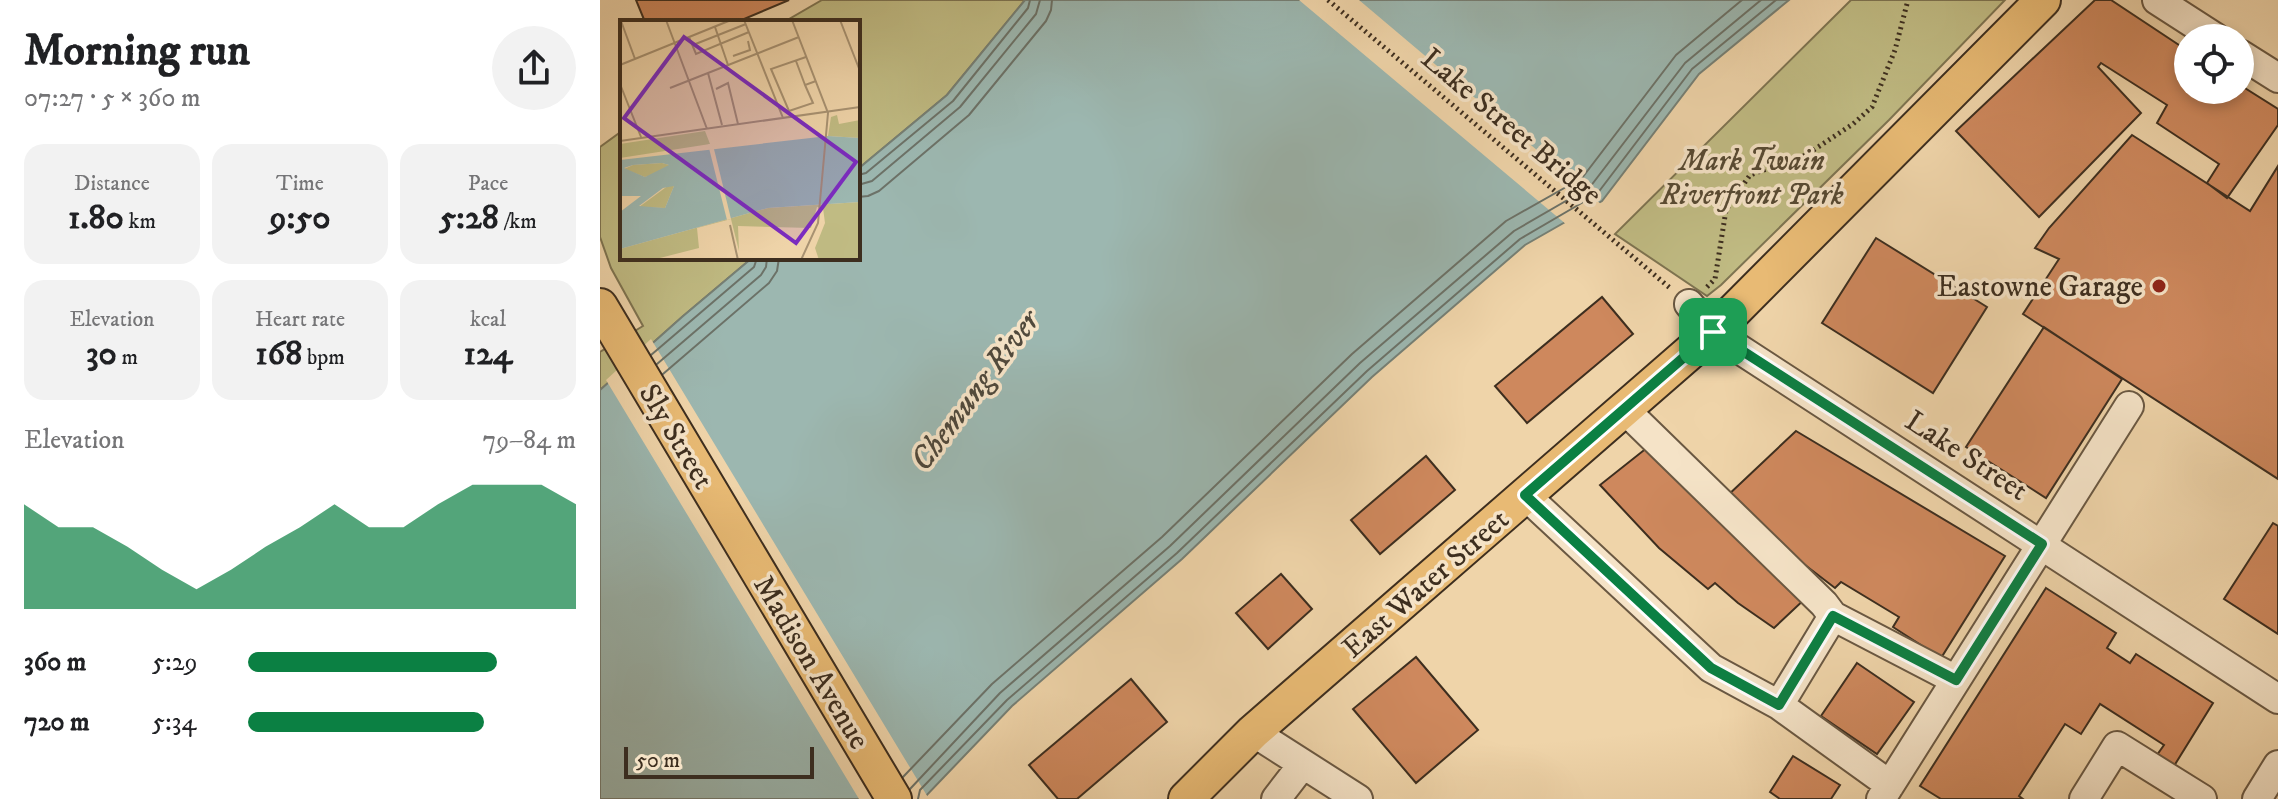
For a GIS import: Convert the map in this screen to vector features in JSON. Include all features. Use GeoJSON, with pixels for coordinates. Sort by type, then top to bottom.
{"type":"FeatureCollection","features":[{"type":"Feature","properties":{"kind":"main road","name":"East Water Street"},"geometry":{"type":"LineString","coordinates":[[1194,797],[1253,732],[1713,332],[2043,0]]}},
{"type":"Feature","properties":{"kind":"main road","name":"Sly Street"},"geometry":{"type":"LineString","coordinates":[[600,306],[730,525]]}},
{"type":"Feature","properties":{"kind":"main road","name":"Madison Avenue"},"geometry":{"type":"LineString","coordinates":[[730,525],[894,799]]}},
{"type":"Feature","properties":{"kind":"street"},"geometry":{"type":"LineString","coordinates":[[2157,0],[2194,24]]}},
{"type":"Feature","properties":{"kind":"street"},"geometry":{"type":"LineString","coordinates":[[2254,63],[2278,78]]}},
{"type":"Feature","properties":{"kind":"street","name":"Lake Street"},"geometry":{"type":"LineString","coordinates":[[1689,304],[1713,332],[2278,699]]}},
{"type":"Feature","properties":{"kind":"street"},"geometry":{"type":"LineString","coordinates":[[1525,495],[1711,668],[1779,705],[1885,792],[2129,406]]}},
{"type":"Feature","properties":{"kind":"street"},"geometry":{"type":"LineString","coordinates":[[1624,409],[1833,616],[1956,680]]}},
{"type":"Feature","properties":{"kind":"street"},"geometry":{"type":"LineString","coordinates":[[1779,705],[1833,616]]}},
{"type":"Feature","properties":{"kind":"street"},"geometry":{"type":"LineString","coordinates":[[1253,732],[1358,799]]}},
{"type":"Feature","properties":{"kind":"street"},"geometry":{"type":"LineString","coordinates":[[2084,799],[2117,746],[2187,795]]}},
{"type":"Feature","properties":{"kind":"street"},"geometry":{"type":"LineString","coordinates":[[1276,799],[1303,764]]}},
{"type":"Feature","properties":{"kind":"street"},"geometry":{"type":"LineString","coordinates":[[2257,799],[2278,765]]}},
{"type":"Feature","properties":{"kind":"path","name":"Lake Street Bridge"},"geometry":{"type":"LineString","coordinates":[[1328,0],[1689,304]]}},
{"type":"Feature","properties":{"kind":"path"},"geometry":{"type":"LineString","coordinates":[[1689,304],[1715,279],[1726,210],[1750,175],[1806,155],[1853,124],[1872,107],[1895,50],[1908,0]]}},
{"type":"Feature","properties":{"kind":"green space"},"geometry":{"type":"Polygon","coordinates":[[[822,0],[1025,0],[947,95],[860,167],[860,20],[787,20],[822,0]]]}},
{"type":"Feature","properties":{"kind":"green space","name":"Mark Twain Riverfront Park"},"geometry":{"type":"Polygon","coordinates":[[[1851,0],[2005,0],[1889,120],[1707,296],[1615,234],[1851,0]]]}},
{"type":"Feature","properties":{"kind":"green space"},"geometry":{"type":"Polygon","coordinates":[[[620,132],[620,260],[750,260],[600,390],[600,352],[643,326],[611,268],[600,237],[600,147],[620,132]]]}},
{"type":"Feature","properties":{"kind":"water","name":"Chemung River"},"geometry":{"type":"Polygon","coordinates":[[[1025,0],[1789,0],[1699,74],[1602,201],[1525,245],[1372,377],[1182,559],[1012,706],[923,799],[600,799],[600,390],[750,260],[860,260],[860,167],[947,95],[1025,0]]]}},
{"type":"Feature","properties":{"kind":"pier"},"geometry":{"type":"Polygon","coordinates":[[[1299,0],[1359,0],[1602,205],[1567,225],[1299,0]]]}},
{"type":"Feature","properties":{"kind":"pier"},"geometry":{"type":"Polygon","coordinates":[[[651,339],[929,799],[859,799],[606,380],[651,339]]]}},
{"type":"Feature","properties":{"kind":"building"},"geometry":{"type":"Polygon","coordinates":[[[636,0],[789,0],[742,20],[644,20],[636,0]]]}},
{"type":"Feature","properties":{"kind":"building"},"geometry":{"type":"Polygon","coordinates":[[[2095,0],[2111,0],[2174,42],[2174,104],[2254,104],[2254,94],[2278,109],[2278,125],[2227,198],[2207,183],[2219,164],[2157,123],[2167,105],[2101,63],[2098,67],[2141,113],[2039,217],[1956,131],[2095,0]]]}},
{"type":"Feature","properties":{"kind":"building","name":"Eastowne Garage"},"geometry":{"type":"Polygon","coordinates":[[[2132,135],[2250,211],[2278,166],[2278,479],[2023,314],[2059,259],[2035,248],[2049,228],[2132,135]]]}},
{"type":"Feature","properties":{"kind":"building"},"geometry":{"type":"Polygon","coordinates":[[[1876,238],[1987,307],[1933,393],[1822,323],[1876,238]]]}},
{"type":"Feature","properties":{"kind":"building"},"geometry":{"type":"Polygon","coordinates":[[[1602,297],[1633,334],[1527,423],[1495,386],[1602,297]]]}},
{"type":"Feature","properties":{"kind":"building"},"geometry":{"type":"Polygon","coordinates":[[[2044,327],[2122,379],[2046,498],[1966,447],[2044,327]]]}},
{"type":"Feature","properties":{"kind":"building"},"geometry":{"type":"Polygon","coordinates":[[[1796,431],[2005,556],[1941,658],[1893,627],[1899,617],[1841,582],[1835,588],[1725,498],[1796,431]]]}},
{"type":"Feature","properties":{"kind":"building"},"geometry":{"type":"Polygon","coordinates":[[[1653,443],[1808,596],[1774,628],[1715,583],[1708,589],[1659,548],[1600,485],[1653,443]]]}},
{"type":"Feature","properties":{"kind":"building"},"geometry":{"type":"Polygon","coordinates":[[[1426,456],[1455,490],[1380,554],[1351,520],[1426,456]]]}},
{"type":"Feature","properties":{"kind":"building"},"geometry":{"type":"Polygon","coordinates":[[[2273,523],[2278,526],[2278,634],[2224,599],[2273,523]]]}},
{"type":"Feature","properties":{"kind":"building"},"geometry":{"type":"Polygon","coordinates":[[[1281,574],[1312,609],[1268,649],[1236,613],[1281,574]]]}},
{"type":"Feature","properties":{"kind":"building"},"geometry":{"type":"Polygon","coordinates":[[[2046,588],[2116,633],[2107,648],[2130,663],[2136,654],[2213,703],[2174,766],[2157,755],[2164,745],[2100,704],[2081,734],[2065,724],[2019,796],[2023,799],[1941,799],[1920,786],[2046,588]]]}},
{"type":"Feature","properties":{"kind":"building"},"geometry":{"type":"Polygon","coordinates":[[[1416,657],[1478,730],[1416,783],[1353,709],[1416,657]]]}},
{"type":"Feature","properties":{"kind":"building"},"geometry":{"type":"Polygon","coordinates":[[[1857,663],[1914,702],[1877,754],[1821,716],[1857,663]]]}},
{"type":"Feature","properties":{"kind":"building"},"geometry":{"type":"Polygon","coordinates":[[[1131,679],[1167,722],[1077,799],[1058,799],[1029,765],[1131,679]]]}},
{"type":"Feature","properties":{"kind":"building"},"geometry":{"type":"Polygon","coordinates":[[[1793,756],[1840,785],[1831,799],[1780,799],[1770,792],[1793,756]]]}},
{"type":"Feature","properties":{"kind":"place","name":"Eastowne Garage"},"geometry":{"type":"Point","coordinates":[2159,286]}},
{"type":"Feature","properties":{"kind":"route"},"geometry":{"type":"LineString","coordinates":[[1713,332],[2042,544],[1956,680],[1833,616],[1779,705],[1711,668],[1525,495],[1713,332]]}}]}
